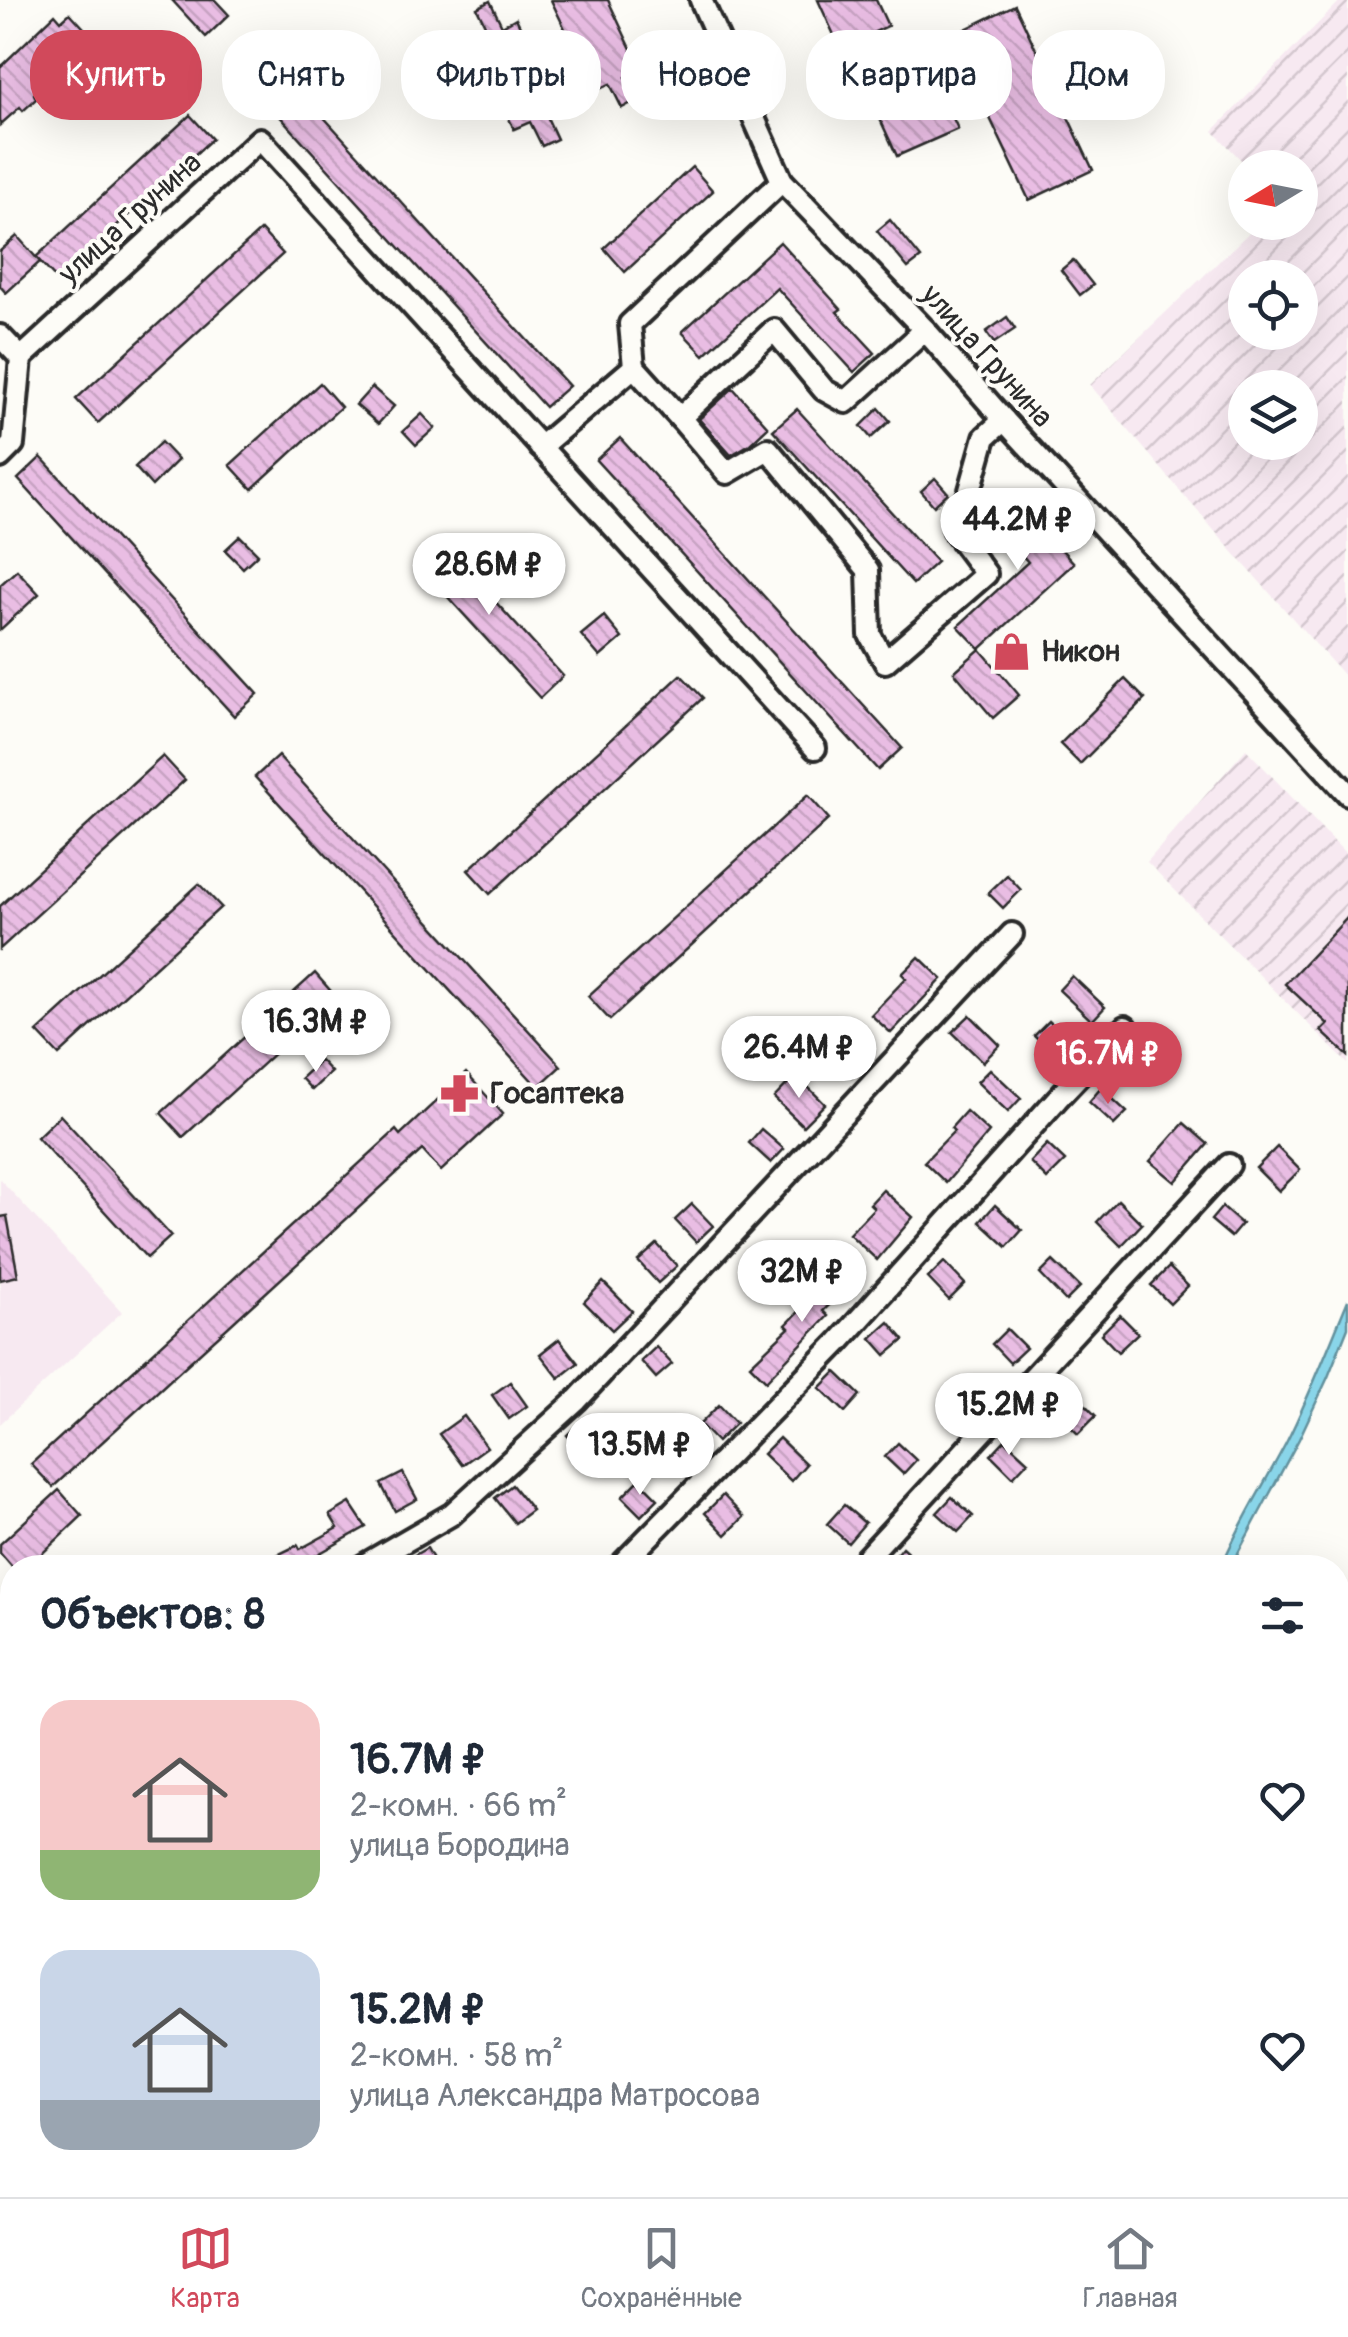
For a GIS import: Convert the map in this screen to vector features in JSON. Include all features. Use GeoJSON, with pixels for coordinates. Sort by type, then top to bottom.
{"type":"FeatureCollection","features":[{"type":"Feature","properties":{"kind":"street","name":"улица Грунина"},"geometry":{"type":"LineString","coordinates":[[702,0],[782,180],[925,330],[1348,794]]}},
{"type":"Feature","properties":{"kind":"street","name":"улица Грунина"},"geometry":{"type":"LineString","coordinates":[[21,358],[260,139],[815,748]]}},
{"type":"Feature","properties":{"kind":"street"},"geometry":{"type":"LineString","coordinates":[[782,180],[630,324],[634,367],[727,473],[768,449],[868,570],[870,634],[886,662],[986,574],[954,531],[986,438],[1004,420]]}},
{"type":"Feature","properties":{"kind":"street"},"geometry":{"type":"LineString","coordinates":[[680,418],[774,330],[824,390],[846,402],[925,330]]}},
{"type":"Feature","properties":{"kind":"street"},"geometry":{"type":"LineString","coordinates":[[0,336],[21,358],[13,444],[0,457]]}},
{"type":"Feature","properties":{"kind":"street"},"geometry":{"type":"LineString","coordinates":[[540,447],[634,367]]}},
{"type":"Feature","properties":{"kind":"street"},"geometry":{"type":"LineString","coordinates":[[381,1555],[452,1514],[577,1400],[1012,934]]}},
{"type":"Feature","properties":{"kind":"street"},"geometry":{"type":"LineString","coordinates":[[631,1555],[839,1342],[1125,1027]]}},
{"type":"Feature","properties":{"kind":"street"},"geometry":{"type":"LineString","coordinates":[[869,1555],[1229,1165]]}},
{"type":"Feature","properties":{"kind":"shaded area"},"geometry":{"type":"Polygon","coordinates":[[[1341,0],[1348,0],[1348,680],[1090,385],[1241,240],[1318,240],[1318,150],[1231,150],[1213,131],[1341,0]]]}},
{"type":"Feature","properties":{"kind":"shaded area"},"geometry":{"type":"Polygon","coordinates":[[[1246,749],[1348,856],[1348,1064],[1147,862],[1246,749]]]}},
{"type":"Feature","properties":{"kind":"shaded area"},"geometry":{"type":"Polygon","coordinates":[[[0,1179],[122,1312],[0,1424],[0,1179]]]}},
{"type":"Feature","properties":{"kind":"water"},"geometry":{"type":"Polygon","coordinates":[[[1348,1300],[1348,1327],[1299,1439],[1237,1555],[1227,1555],[1278,1459],[1348,1300]]]}},
{"type":"Feature","properties":{"kind":"building"},"geometry":{"type":"Polygon","coordinates":[[[172,0],[215,0],[229,15],[206,37],[172,0]]]}},
{"type":"Feature","properties":{"kind":"building"},"geometry":{"type":"Polygon","coordinates":[[[551,0],[608,0],[622,30],[621,106],[610,84],[601,88],[601,30],[566,30],[551,0]]]}},
{"type":"Feature","properties":{"kind":"building"},"geometry":{"type":"Polygon","coordinates":[[[818,0],[876,0],[888,26],[879,30],[832,30],[818,0]]]}},
{"type":"Feature","properties":{"kind":"building"},"geometry":{"type":"Polygon","coordinates":[[[490,1],[502,26],[516,18],[522,30],[488,30],[477,8],[490,1]]]}},
{"type":"Feature","properties":{"kind":"building"},"geometry":{"type":"Polygon","coordinates":[[[1015,5],[1032,41],[1032,120],[1069,120],[1093,170],[1029,200],[991,120],[1012,120],[1012,30],[963,30],[1015,5]]]}},
{"type":"Feature","properties":{"kind":"building"},"geometry":{"type":"Polygon","coordinates":[[[70,13],[86,30],[38,30],[55,14],[61,21],[70,13]]]}},
{"type":"Feature","properties":{"kind":"building"},"geometry":{"type":"Polygon","coordinates":[[[30,38],[30,105],[23,111],[20,107],[0,125],[0,67],[30,38]]]}},
{"type":"Feature","properties":{"kind":"building"},"geometry":{"type":"Polygon","coordinates":[[[185,120],[195,120],[212,139],[57,280],[36,257],[185,120]]]}},
{"type":"Feature","properties":{"kind":"building"},"geometry":{"type":"Polygon","coordinates":[[[283,120],[326,120],[569,386],[545,407],[283,120]]]}},
{"type":"Feature","properties":{"kind":"building"},"geometry":{"type":"Polygon","coordinates":[[[510,120],[548,120],[557,139],[542,146],[530,122],[514,129],[510,120]]]}},
{"type":"Feature","properties":{"kind":"building"},"geometry":{"type":"Polygon","coordinates":[[[880,120],[954,120],[958,129],[897,156],[880,120]]]}},
{"type":"Feature","properties":{"kind":"building"},"geometry":{"type":"Polygon","coordinates":[[[692,167],[713,191],[625,272],[604,248],[692,167]]]}},
{"type":"Feature","properties":{"kind":"building"},"geometry":{"type":"Polygon","coordinates":[[[890,220],[921,258],[908,268],[877,231],[890,220]]]}},
{"type":"Feature","properties":{"kind":"building"},"geometry":{"type":"Polygon","coordinates":[[[261,230],[283,254],[98,423],[76,399],[261,230]]]}},
{"type":"Feature","properties":{"kind":"building"},"geometry":{"type":"Polygon","coordinates":[[[17,236],[40,262],[6,293],[0,286],[0,251],[17,236]]]}},
{"type":"Feature","properties":{"kind":"building"},"geometry":{"type":"Polygon","coordinates":[[[780,242],[875,353],[854,372],[777,288],[704,355],[682,332],[780,242]]]}},
{"type":"Feature","properties":{"kind":"building"},"geometry":{"type":"Polygon","coordinates":[[[1073,260],[1093,285],[1080,295],[1061,270],[1073,260]]]}},
{"type":"Feature","properties":{"kind":"building"},"geometry":{"type":"Polygon","coordinates":[[[1007,317],[1015,329],[994,343],[986,332],[1007,317]]]}},
{"type":"Feature","properties":{"kind":"building"},"geometry":{"type":"Polygon","coordinates":[[[320,383],[341,407],[252,489],[230,465],[320,383]]]}},
{"type":"Feature","properties":{"kind":"building"},"geometry":{"type":"Polygon","coordinates":[[[372,387],[394,406],[378,424],[356,405],[372,387]]]}},
{"type":"Feature","properties":{"kind":"building"},"geometry":{"type":"Polygon","coordinates":[[[733,388],[768,427],[731,455],[699,419],[733,388]]]}},
{"type":"Feature","properties":{"kind":"building"},"geometry":{"type":"Polygon","coordinates":[[[879,408],[890,421],[871,438],[861,426],[879,408]]]}},
{"type":"Feature","properties":{"kind":"building"},"geometry":{"type":"Polygon","coordinates":[[[797,409],[937,562],[913,584],[773,430],[797,409]]]}},
{"type":"Feature","properties":{"kind":"building"},"geometry":{"type":"Polygon","coordinates":[[[422,414],[435,428],[416,445],[403,431],[422,414]]]}},
{"type":"Feature","properties":{"kind":"building"},"geometry":{"type":"Polygon","coordinates":[[[620,438],[902,748],[878,770],[596,460],[620,438]]]}},
{"type":"Feature","properties":{"kind":"building"},"geometry":{"type":"Polygon","coordinates":[[[161,442],[178,460],[152,486],[135,467],[161,442]]]}},
{"type":"Feature","properties":{"kind":"building"},"geometry":{"type":"Polygon","coordinates":[[[41,457],[258,694],[234,716],[18,479],[41,457]]]}},
{"type":"Feature","properties":{"kind":"building"},"geometry":{"type":"Polygon","coordinates":[[[935,478],[948,493],[934,506],[921,491],[935,478]]]}},
{"type":"Feature","properties":{"kind":"building"},"geometry":{"type":"Polygon","coordinates":[[[1012,496],[1074,563],[980,649],[958,626],[1028,562],[989,518],[1012,496]]]}},
{"type":"Feature","properties":{"kind":"building"},"geometry":{"type":"Polygon","coordinates":[[[240,536],[258,554],[243,568],[225,550],[240,536]]]}},
{"type":"Feature","properties":{"kind":"building"},"geometry":{"type":"Polygon","coordinates":[[[438,539],[563,676],[540,698],[415,561],[438,539]]]}},
{"type":"Feature","properties":{"kind":"building"},"geometry":{"type":"Polygon","coordinates":[[[17,570],[39,594],[0,630],[0,585],[17,570]]]}},
{"type":"Feature","properties":{"kind":"building"},"geometry":{"type":"Polygon","coordinates":[[[604,616],[622,638],[600,657],[581,635],[604,616]]]}},
{"type":"Feature","properties":{"kind":"building"},"geometry":{"type":"Polygon","coordinates":[[[980,649],[1019,695],[993,718],[954,672],[980,649]]]}},
{"type":"Feature","properties":{"kind":"building"},"geometry":{"type":"Polygon","coordinates":[[[681,675],[703,698],[490,894],[468,870],[681,675]]]}},
{"type":"Feature","properties":{"kind":"building"},"geometry":{"type":"Polygon","coordinates":[[[1125,679],[1145,699],[1080,764],[1060,744],[1125,679]]]}},
{"type":"Feature","properties":{"kind":"building"},"geometry":{"type":"Polygon","coordinates":[[[163,756],[185,780],[0,949],[0,906],[163,756]]]}},
{"type":"Feature","properties":{"kind":"building"},"geometry":{"type":"Polygon","coordinates":[[[278,756],[561,1066],[538,1087],[255,777],[278,756]]]}},
{"type":"Feature","properties":{"kind":"building"},"geometry":{"type":"Polygon","coordinates":[[[808,795],[829,819],[610,1020],[588,996],[808,795]]]}},
{"type":"Feature","properties":{"kind":"building"},"geometry":{"type":"Polygon","coordinates":[[[1007,875],[1021,890],[1003,908],[988,893],[1007,875]]]}},
{"type":"Feature","properties":{"kind":"building"},"geometry":{"type":"Polygon","coordinates":[[[199,884],[221,907],[59,1055],[37,1032],[199,884]]]}},
{"type":"Feature","properties":{"kind":"building"},"geometry":{"type":"Polygon","coordinates":[[[1348,917],[1348,1056],[1321,1031],[1328,1024],[1285,984],[1348,917]]]}},
{"type":"Feature","properties":{"kind":"building"},"geometry":{"type":"Polygon","coordinates":[[[919,957],[942,979],[891,1033],[871,1015],[906,978],[902,974],[919,957]]]}},
{"type":"Feature","properties":{"kind":"building"},"geometry":{"type":"Polygon","coordinates":[[[315,973],[336,997],[183,1137],[161,1113],[315,973]]]}},
{"type":"Feature","properties":{"kind":"building"},"geometry":{"type":"Polygon","coordinates":[[[1072,976],[1105,1007],[1092,1021],[1059,990],[1072,976]]]}},
{"type":"Feature","properties":{"kind":"building"},"geometry":{"type":"Polygon","coordinates":[[[970,1015],[1000,1045],[983,1062],[952,1032],[970,1015]]]}},
{"type":"Feature","properties":{"kind":"building"},"geometry":{"type":"Polygon","coordinates":[[[1049,1021],[1072,1043],[1057,1059],[1034,1036],[1049,1021]]]}},
{"type":"Feature","properties":{"kind":"building"},"geometry":{"type":"Polygon","coordinates":[[[849,1051],[864,1064],[852,1077],[837,1063],[849,1051]]]}},
{"type":"Feature","properties":{"kind":"building"},"geometry":{"type":"Polygon","coordinates":[[[320,1060],[331,1072],[312,1090],[301,1078],[320,1060]]]}},
{"type":"Feature","properties":{"kind":"building"},"geometry":{"type":"Polygon","coordinates":[[[990,1069],[1021,1098],[1008,1112],[977,1082],[990,1069]]]}},
{"type":"Feature","properties":{"kind":"building"},"geometry":{"type":"Polygon","coordinates":[[[466,1073],[503,1114],[441,1171],[422,1150],[53,1487],[31,1464],[396,1130],[400,1135],[466,1073]]]}},
{"type":"Feature","properties":{"kind":"building"},"geometry":{"type":"Polygon","coordinates":[[[796,1075],[825,1104],[803,1126],[774,1098],[796,1075]]]}},
{"type":"Feature","properties":{"kind":"building"},"geometry":{"type":"Polygon","coordinates":[[[1101,1088],[1127,1112],[1114,1125],[1089,1102],[1101,1088]]]}},
{"type":"Feature","properties":{"kind":"building"},"geometry":{"type":"Polygon","coordinates":[[[966,1111],[989,1132],[946,1183],[924,1162],[954,1131],[951,1128],[966,1111]]]}},
{"type":"Feature","properties":{"kind":"building"},"geometry":{"type":"Polygon","coordinates":[[[60,1115],[171,1236],[147,1258],[37,1137],[60,1115]]]}},
{"type":"Feature","properties":{"kind":"building"},"geometry":{"type":"Polygon","coordinates":[[[1184,1123],[1208,1144],[1175,1182],[1150,1161],[1184,1123]]]}},
{"type":"Feature","properties":{"kind":"building"},"geometry":{"type":"Polygon","coordinates":[[[761,1129],[784,1149],[771,1163],[749,1143],[761,1129]]]}},
{"type":"Feature","properties":{"kind":"building"},"geometry":{"type":"Polygon","coordinates":[[[1047,1144],[1065,1161],[1047,1179],[1030,1162],[1047,1144]]]}},
{"type":"Feature","properties":{"kind":"building"},"geometry":{"type":"Polygon","coordinates":[[[1277,1147],[1300,1170],[1279,1191],[1256,1168],[1277,1147]]]}},
{"type":"Feature","properties":{"kind":"building"},"geometry":{"type":"Polygon","coordinates":[[[883,1190],[913,1217],[877,1260],[849,1234],[874,1208],[870,1204],[883,1190]]]}},
{"type":"Feature","properties":{"kind":"building"},"geometry":{"type":"Polygon","coordinates":[[[1118,1200],[1142,1224],[1121,1246],[1097,1222],[1118,1200]]]}},
{"type":"Feature","properties":{"kind":"building"},"geometry":{"type":"Polygon","coordinates":[[[692,1204],[713,1226],[696,1242],[675,1220],[692,1204]]]}},
{"type":"Feature","properties":{"kind":"building"},"geometry":{"type":"Polygon","coordinates":[[[995,1205],[1022,1230],[1007,1247],[980,1222],[995,1205]]]}},
{"type":"Feature","properties":{"kind":"building"},"geometry":{"type":"Polygon","coordinates":[[[1222,1207],[1242,1224],[1231,1237],[1211,1220],[1222,1207]]]}},
{"type":"Feature","properties":{"kind":"building"},"geometry":{"type":"Polygon","coordinates":[[[7,1216],[18,1276],[0,1280],[0,1217],[7,1216]]]}},
{"type":"Feature","properties":{"kind":"building"},"geometry":{"type":"Polygon","coordinates":[[[657,1244],[677,1266],[658,1283],[638,1261],[657,1244]]]}},
{"type":"Feature","properties":{"kind":"building"},"geometry":{"type":"Polygon","coordinates":[[[1053,1261],[1080,1287],[1066,1301],[1040,1274],[1053,1261]]]}},
{"type":"Feature","properties":{"kind":"building"},"geometry":{"type":"Polygon","coordinates":[[[944,1262],[965,1284],[949,1300],[928,1278],[944,1262]]]}},
{"type":"Feature","properties":{"kind":"building"},"geometry":{"type":"Polygon","coordinates":[[[839,1266],[854,1281],[823,1311],[828,1316],[766,1381],[750,1365],[789,1328],[786,1325],[839,1266]]]}},
{"type":"Feature","properties":{"kind":"building"},"geometry":{"type":"Polygon","coordinates":[[[1169,1267],[1188,1286],[1170,1304],[1151,1285],[1169,1267]]]}},
{"type":"Feature","properties":{"kind":"building"},"geometry":{"type":"Polygon","coordinates":[[[603,1282],[632,1311],[612,1330],[584,1302],[603,1282]]]}},
{"type":"Feature","properties":{"kind":"building"},"geometry":{"type":"Polygon","coordinates":[[[1120,1315],[1138,1333],[1118,1352],[1101,1334],[1120,1315]]]}},
{"type":"Feature","properties":{"kind":"building"},"geometry":{"type":"Polygon","coordinates":[[[889,1322],[904,1340],[886,1355],[871,1338],[889,1322]]]}},
{"type":"Feature","properties":{"kind":"building"},"geometry":{"type":"Polygon","coordinates":[[[1007,1329],[1026,1348],[1010,1363],[992,1344],[1007,1329]]]}},
{"type":"Feature","properties":{"kind":"building"},"geometry":{"type":"Polygon","coordinates":[[[559,1339],[578,1363],[559,1378],[540,1354],[559,1339]]]}},
{"type":"Feature","properties":{"kind":"building"},"geometry":{"type":"Polygon","coordinates":[[[656,1347],[672,1364],[656,1378],[641,1361],[656,1347]]]}},
{"type":"Feature","properties":{"kind":"building"},"geometry":{"type":"Polygon","coordinates":[[[836,1372],[860,1395],[845,1412],[820,1388],[836,1372]]]}},
{"type":"Feature","properties":{"kind":"building"},"geometry":{"type":"Polygon","coordinates":[[[1061,1380],[1096,1416],[1078,1434],[1042,1399],[1061,1380]]]}},
{"type":"Feature","properties":{"kind":"building"},"geometry":{"type":"Polygon","coordinates":[[[510,1382],[527,1406],[509,1419],[492,1395],[510,1382]]]}},
{"type":"Feature","properties":{"kind":"building"},"geometry":{"type":"Polygon","coordinates":[[[958,1390],[974,1405],[958,1422],[942,1407],[958,1390]]]}},
{"type":"Feature","properties":{"kind":"building"},"geometry":{"type":"Polygon","coordinates":[[[719,1405],[736,1423],[717,1442],[700,1424],[719,1405]]]}},
{"type":"Feature","properties":{"kind":"building"},"geometry":{"type":"Polygon","coordinates":[[[464,1416],[487,1447],[462,1465],[439,1434],[464,1416]]]}},
{"type":"Feature","properties":{"kind":"building"},"geometry":{"type":"Polygon","coordinates":[[[585,1418],[601,1435],[582,1452],[567,1435],[585,1418]]]}},
{"type":"Feature","properties":{"kind":"building"},"geometry":{"type":"Polygon","coordinates":[[[779,1438],[806,1464],[791,1481],[763,1454],[779,1438]]]}},
{"type":"Feature","properties":{"kind":"building"},"geometry":{"type":"Polygon","coordinates":[[[1005,1440],[1028,1461],[1013,1477],[991,1455],[1005,1440]]]}},
{"type":"Feature","properties":{"kind":"building"},"geometry":{"type":"Polygon","coordinates":[[[898,1443],[916,1460],[903,1474],[885,1457],[898,1443]]]}},
{"type":"Feature","properties":{"kind":"building"},"geometry":{"type":"Polygon","coordinates":[[[403,1473],[417,1499],[395,1511],[381,1484],[403,1473]]]}},
{"type":"Feature","properties":{"kind":"building"},"geometry":{"type":"Polygon","coordinates":[[[639,1480],[658,1499],[641,1516],[622,1497],[639,1480]]]}},
{"type":"Feature","properties":{"kind":"building"},"geometry":{"type":"Polygon","coordinates":[[[512,1485],[532,1510],[515,1523],[495,1498],[512,1485]]]}},
{"type":"Feature","properties":{"kind":"building"},"geometry":{"type":"Polygon","coordinates":[[[59,1490],[82,1516],[41,1555],[2,1555],[0,1544],[59,1490]]]}},
{"type":"Feature","properties":{"kind":"building"},"geometry":{"type":"Polygon","coordinates":[[[723,1495],[744,1517],[726,1535],[705,1513],[723,1495]]]}},
{"type":"Feature","properties":{"kind":"building"},"geometry":{"type":"Polygon","coordinates":[[[952,1497],[973,1516],[958,1532],[937,1513],[952,1497]]]}},
{"type":"Feature","properties":{"kind":"building"},"geometry":{"type":"Polygon","coordinates":[[[350,1503],[366,1527],[317,1555],[277,1555],[298,1545],[300,1549],[338,1528],[330,1515],[350,1503]]]}},
{"type":"Feature","properties":{"kind":"building"},"geometry":{"type":"Polygon","coordinates":[[[844,1505],[865,1523],[848,1543],[827,1524],[844,1505]]]}},
{"type":"Feature","properties":{"kind":"place","name":"Никон"},"geometry":{"type":"Point","coordinates":[1011,651]}},
{"type":"Feature","properties":{"kind":"place","name":"Госаптека"},"geometry":{"type":"Point","coordinates":[460,1093]}}]}
